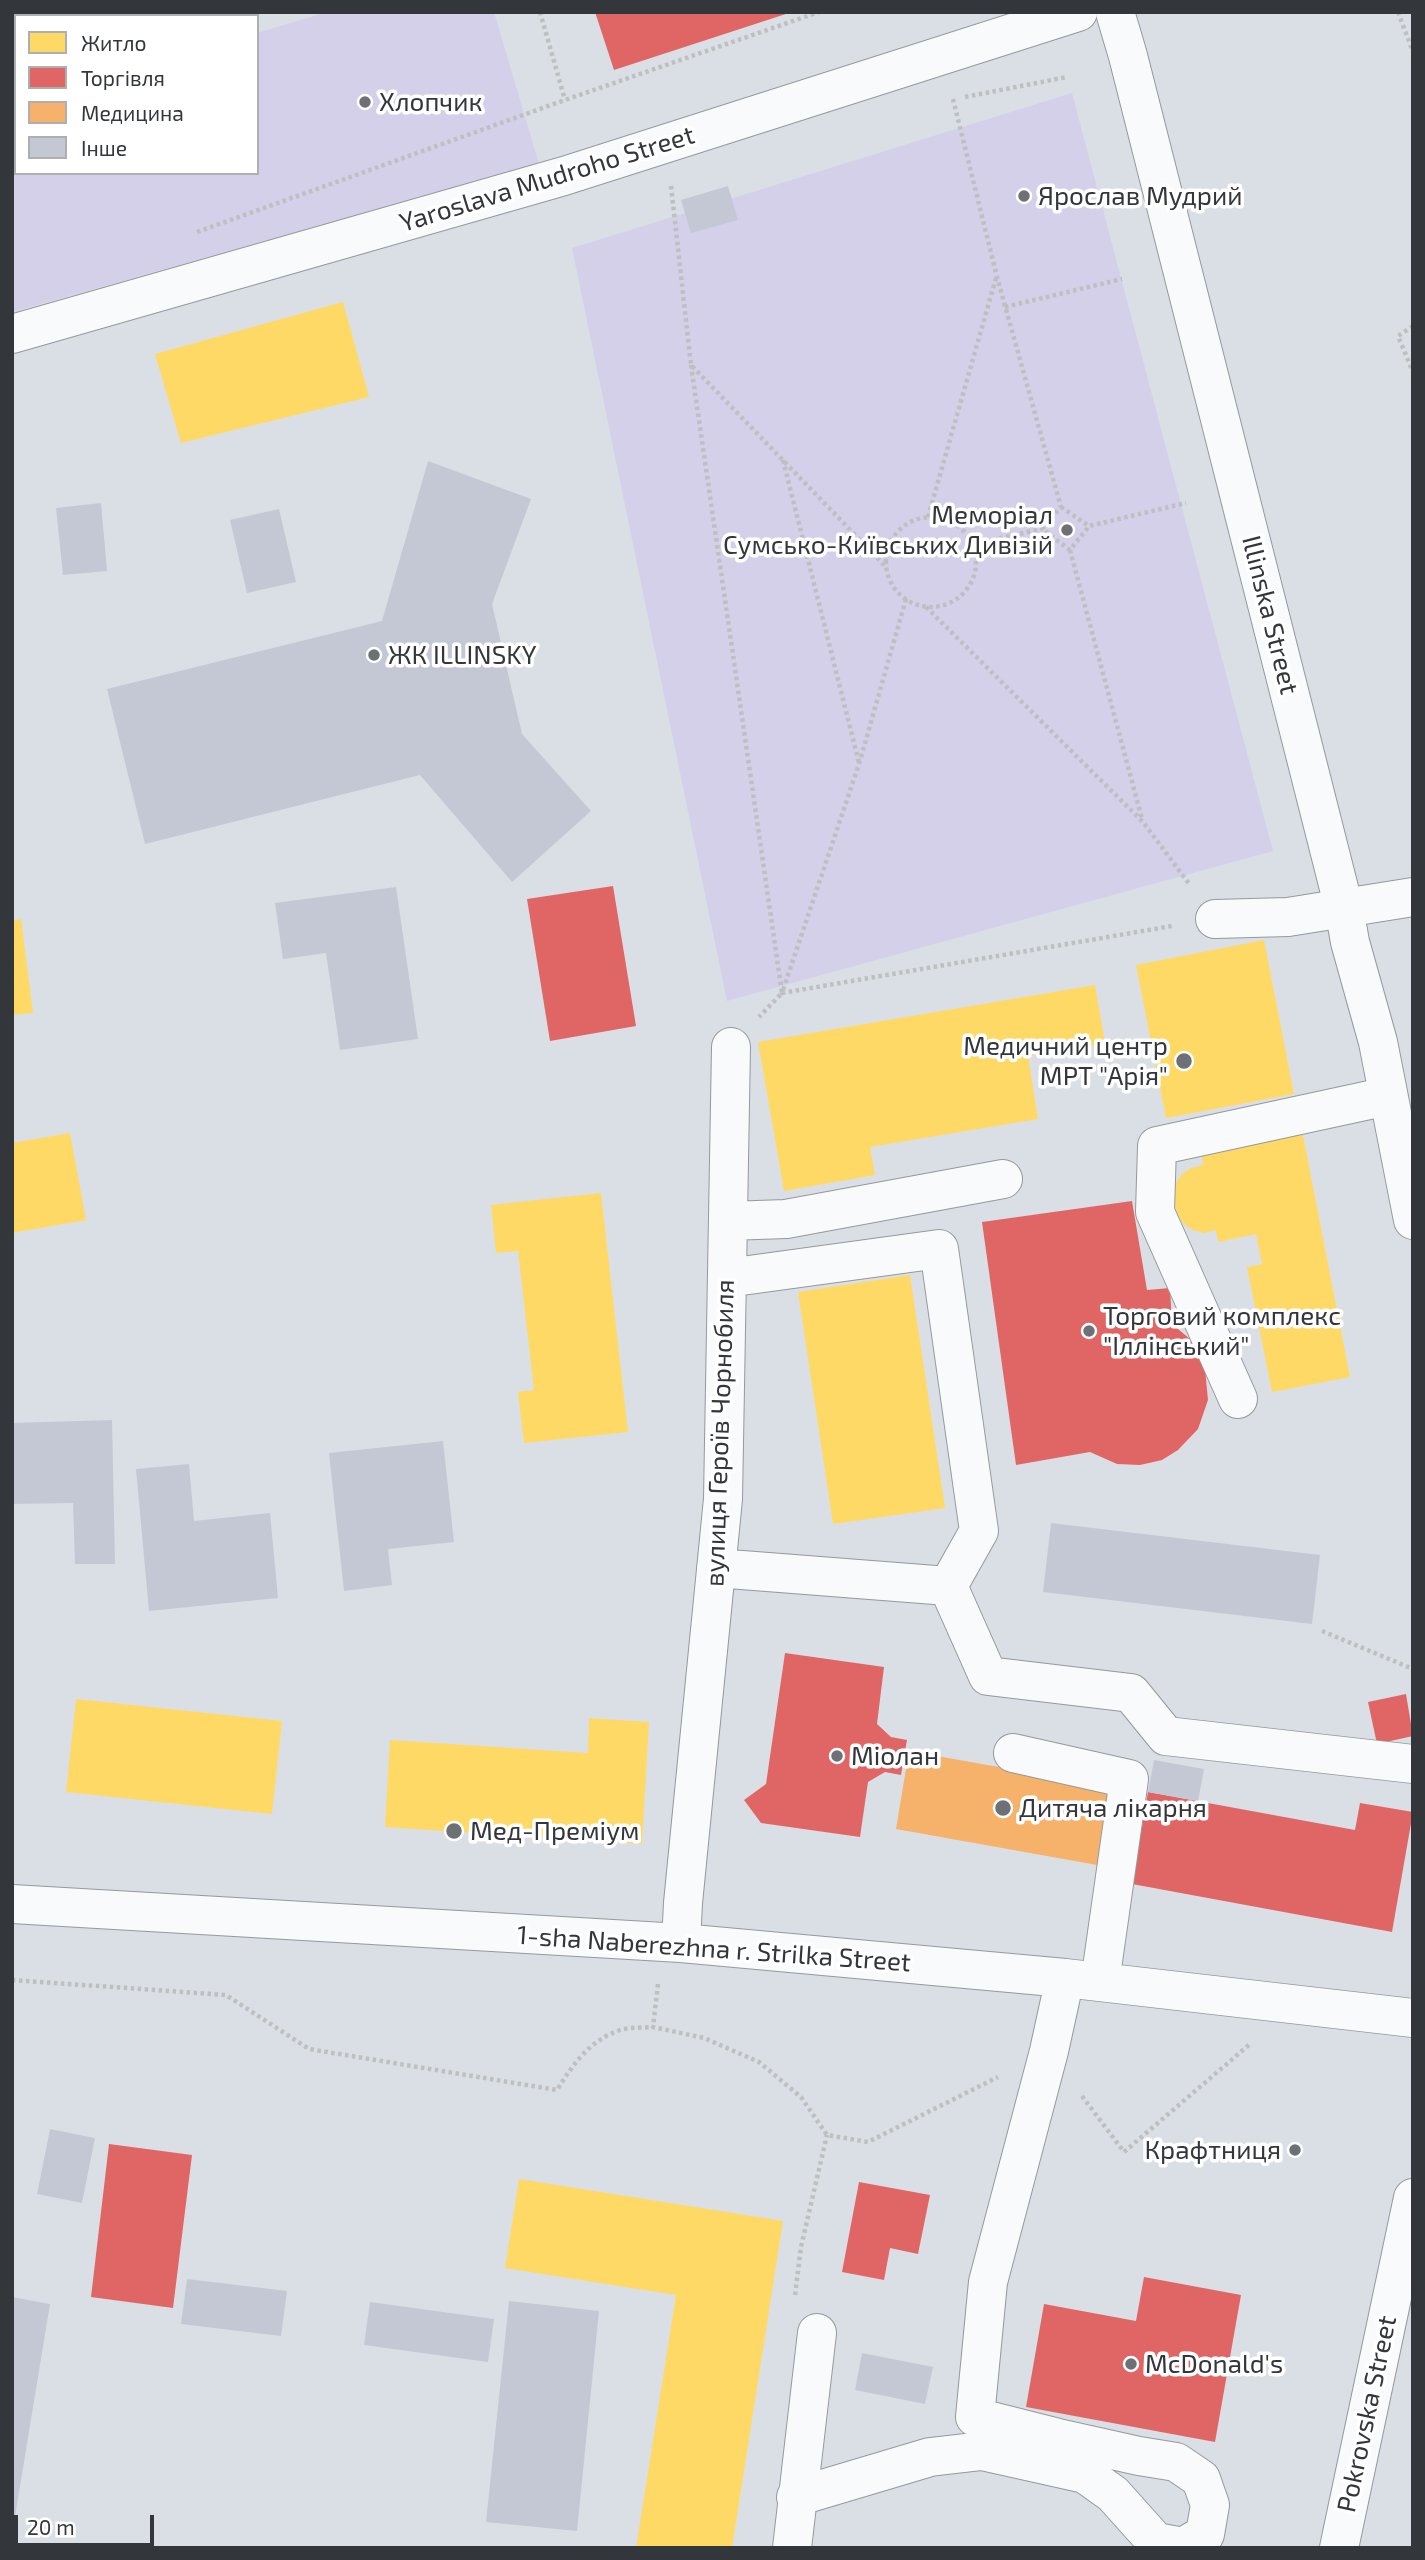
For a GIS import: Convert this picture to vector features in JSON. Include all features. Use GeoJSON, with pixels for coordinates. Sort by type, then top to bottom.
{"type":"FeatureCollection","features":[{"type":"Feature","properties":{"kind":"street","name":"Yaroslava Mudroho Street"},"geometry":{"type":"LineString","coordinates":[[12,334],[564,176],[1078,12]]}},
{"type":"Feature","properties":{"kind":"street","name":"Illinska Street"},"geometry":{"type":"LineString","coordinates":[[1115,12],[1345,908],[1350,942],[1378,1042],[1413,1220]]}},
{"type":"Feature","properties":{"kind":"street"},"geometry":{"type":"LineString","coordinates":[[1215,919],[1288,917],[1413,897]]}},
{"type":"Feature","properties":{"kind":"street","name":"вулиця Героїв Чорнобиля"},"geometry":{"type":"LineString","coordinates":[[681,1943],[682,1903],[723,1499],[731,1047]]}},
{"type":"Feature","properties":{"kind":"street"},"geometry":{"type":"LineString","coordinates":[[1238,1399],[1156,1212],[1157,1146],[1388,1096]]}},
{"type":"Feature","properties":{"kind":"street"},"geometry":{"type":"LineString","coordinates":[[728,1221],[786,1219],[1003,1179]]}},
{"type":"Feature","properties":{"kind":"street"},"geometry":{"type":"LineString","coordinates":[[727,1278],[939,1249],[979,1531],[948,1586]]}},
{"type":"Feature","properties":{"kind":"street"},"geometry":{"type":"LineString","coordinates":[[716,1568],[948,1586]]}},
{"type":"Feature","properties":{"kind":"street"},"geometry":{"type":"LineString","coordinates":[[948,1586],[988,1676],[1131,1693],[1166,1736],[1413,1764]]}},
{"type":"Feature","properties":{"kind":"street"},"geometry":{"type":"LineString","coordinates":[[796,2497],[930,2457],[982,2451],[1085,2474],[1113,2494],[1156,2542],[1183,2547],[1205,2534],[1210,2505],[1201,2479],[1176,2462],[1071,2441],[975,2417],[988,2282],[1049,2051],[1082,1980],[1129,1779],[1013,1753]]}},
{"type":"Feature","properties":{"kind":"street","name":"1-sha Naberezhna r. Strilka Street"},"geometry":{"type":"LineString","coordinates":[[12,1904],[681,1943],[1082,1980],[1413,2018]]}},
{"type":"Feature","properties":{"kind":"street","name":"Pokrovska Street"},"geometry":{"type":"LineString","coordinates":[[1339,2548],[1413,2197]]}},
{"type":"Feature","properties":{"kind":"street"},"geometry":{"type":"LineString","coordinates":[[792,2548],[817,2333]]}},
{"type":"Feature","properties":{"kind":"path"},"geometry":{"type":"LineString","coordinates":[[540,12],[565,100]]}},
{"type":"Feature","properties":{"kind":"path"},"geometry":{"type":"LineString","coordinates":[[196,232],[819,12]]}},
{"type":"Feature","properties":{"kind":"path"},"geometry":{"type":"LineString","coordinates":[[1398,12],[1413,52]]}},
{"type":"Feature","properties":{"kind":"path"},"geometry":{"type":"LineString","coordinates":[[953,99],[997,277],[1061,507],[1089,526]]}},
{"type":"Feature","properties":{"kind":"path"},"geometry":{"type":"LineString","coordinates":[[670,178],[691,365],[782,993]]}},
{"type":"Feature","properties":{"kind":"path"},"geometry":{"type":"LineString","coordinates":[[928,517],[997,277]]}},
{"type":"Feature","properties":{"kind":"path"},"geometry":{"type":"LineString","coordinates":[[1005,307],[1122,279]]}},
{"type":"Feature","properties":{"kind":"path"},"geometry":{"type":"LineString","coordinates":[[1413,326],[1398,336],[1413,372]]}},
{"type":"Feature","properties":{"kind":"path"},"geometry":{"type":"LineString","coordinates":[[691,365],[887,568],[897,591],[906,599],[926,607],[1143,822],[1215,919],[782,993]]}},
{"type":"Feature","properties":{"kind":"path"},"geometry":{"type":"LineString","coordinates":[[782,459],[859,764]]}},
{"type":"Feature","properties":{"kind":"path"},"geometry":{"type":"LineString","coordinates":[[1070,550],[1089,526],[1186,503]]}},
{"type":"Feature","properties":{"kind":"path"},"geometry":{"type":"LineString","coordinates":[[972,544],[1042,529],[1061,507]]}},
{"type":"Feature","properties":{"kind":"path"},"geometry":{"type":"LineString","coordinates":[[887,568],[890,544],[912,521],[937,517],[956,524],[965,532],[972,544],[976,561],[974,576],[967,590],[941,606],[926,607]]}},
{"type":"Feature","properties":{"kind":"path"},"geometry":{"type":"LineString","coordinates":[[1042,529],[1070,550],[1143,822]]}},
{"type":"Feature","properties":{"kind":"path"},"geometry":{"type":"LineString","coordinates":[[731,1047],[782,993],[859,764],[906,599]]}},
{"type":"Feature","properties":{"kind":"path"},"geometry":{"type":"LineString","coordinates":[[1322,1631],[1413,1670]]}},
{"type":"Feature","properties":{"kind":"path"},"geometry":{"type":"LineString","coordinates":[[12,1980],[226,1995],[309,2049],[557,2090],[578,2058],[597,2042],[621,2029],[653,2027],[704,2038],[759,2062],[801,2097],[827,2135],[868,2142],[1049,2051],[1124,2152],[1259,2036]]}},
{"type":"Feature","properties":{"kind":"path"},"geometry":{"type":"LineString","coordinates":[[653,2027],[658,1983]]}},
{"type":"Feature","properties":{"kind":"shaded area"},"geometry":{"type":"Polygon","coordinates":[[[327,12],[494,12],[539,164],[12,312],[12,104],[14,175],[259,175],[259,32],[327,12]]]}},
{"type":"Feature","properties":{"kind":"shaded area"},"geometry":{"type":"Polygon","coordinates":[[[1072,93],[1273,851],[727,1001],[572,248],[1072,93]]]}},
{"type":"Feature","properties":{"kind":"building: Житло"},"geometry":{"type":"Polygon","coordinates":[[[12,12],[234,12],[14,14],[12,82],[12,12]]]}},
{"type":"Feature","properties":{"kind":"building: Житло"},"geometry":{"type":"Polygon","coordinates":[[[343,302],[369,397],[181,443],[155,354],[343,302]]]}},
{"type":"Feature","properties":{"kind":"building: Житло"},"geometry":{"type":"Polygon","coordinates":[[[21,919],[33,1013],[12,1015],[12,921],[21,919]]]}},
{"type":"Feature","properties":{"kind":"building: Житло"},"geometry":{"type":"Polygon","coordinates":[[[1264,940],[1294,1094],[1166,1118],[1136,965],[1264,940]]]}},
{"type":"Feature","properties":{"kind":"building: Житло"},"geometry":{"type":"Polygon","coordinates":[[[1095,985],[1105,1043],[1028,1056],[1038,1119],[870,1147],[875,1175],[784,1191],[758,1042],[1095,985]]]}},
{"type":"Feature","properties":{"kind":"building: Житло"},"geometry":{"type":"Polygon","coordinates":[[[1302,1130],[1350,1377],[1272,1392],[1247,1267],[1262,1264],[1256,1234],[1218,1242],[1216,1230],[1204,1233],[1193,1230],[1177,1215],[1173,1194],[1182,1174],[1203,1165],[1201,1150],[1302,1130]]]}},
{"type":"Feature","properties":{"kind":"building: Житло"},"geometry":{"type":"Polygon","coordinates":[[[70,1133],[86,1220],[12,1233],[12,1143],[70,1133]]]}},
{"type":"Feature","properties":{"kind":"building: Житло"},"geometry":{"type":"Polygon","coordinates":[[[601,1193],[628,1432],[524,1443],[518,1392],[534,1390],[518,1251],[496,1253],[491,1205],[601,1193]]]}},
{"type":"Feature","properties":{"kind":"building: Житло"},"geometry":{"type":"Polygon","coordinates":[[[910,1275],[945,1508],[833,1524],[798,1292],[910,1275]]]}},
{"type":"Feature","properties":{"kind":"building: Житло"},"geometry":{"type":"Polygon","coordinates":[[[76,1699],[282,1721],[272,1814],[66,1792],[76,1699]]]}},
{"type":"Feature","properties":{"kind":"building: Житло"},"geometry":{"type":"Polygon","coordinates":[[[589,1718],[649,1722],[642,1844],[385,1827],[390,1740],[588,1753],[589,1718]]]}},
{"type":"Feature","properties":{"kind":"building: Житло"},"geometry":{"type":"Polygon","coordinates":[[[519,2179],[783,2221],[732,2548],[636,2548],[676,2295],[505,2268],[519,2179]]]}},
{"type":"Feature","properties":{"kind":"building: Торгівля"},"geometry":{"type":"Polygon","coordinates":[[[595,12],[789,12],[789,13],[614,70],[595,12]]]}},
{"type":"Feature","properties":{"kind":"building: Торгівля"},"geometry":{"type":"Polygon","coordinates":[[[613,886],[636,1026],[550,1041],[527,899],[613,886]]]}},
{"type":"Feature","properties":{"kind":"building: Торгівля","name":"Торговий комплекс \"Іллінський\""},"geometry":{"type":"Polygon","coordinates":[[[1132,1201],[1147,1290],[1170,1288],[1172,1324],[1190,1339],[1205,1369],[1208,1400],[1198,1429],[1178,1450],[1162,1460],[1140,1465],[1117,1464],[1090,1452],[1016,1465],[982,1222],[1132,1201]]]}},
{"type":"Feature","properties":{"kind":"building: Торгівля","name":"Міолан"},"geometry":{"type":"Polygon","coordinates":[[[785,1653],[884,1667],[877,1724],[891,1737],[907,1740],[901,1775],[885,1772],[868,1782],[860,1837],[761,1823],[744,1800],[766,1784],[785,1653]]]}},
{"type":"Feature","properties":{"kind":"building: Торгівля"},"geometry":{"type":"Polygon","coordinates":[[[1406,1694],[1413,1736],[1377,1744],[1368,1702],[1406,1694]]]}},
{"type":"Feature","properties":{"kind":"building: Торгівля"},"geometry":{"type":"Polygon","coordinates":[[[1148,1792],[1355,1830],[1360,1803],[1413,1812],[1392,1932],[1132,1884],[1148,1792]]]}},
{"type":"Feature","properties":{"kind":"building: Торгівля"},"geometry":{"type":"Polygon","coordinates":[[[109,2144],[192,2155],[173,2308],[91,2297],[109,2144]]]}},
{"type":"Feature","properties":{"kind":"building: Торгівля"},"geometry":{"type":"Polygon","coordinates":[[[859,2182],[930,2195],[918,2254],[890,2248],[884,2280],[842,2272],[859,2182]]]}},
{"type":"Feature","properties":{"kind":"building: Торгівля","name":"McDonald's"},"geometry":{"type":"Polygon","coordinates":[[[1144,2277],[1241,2295],[1215,2442],[1026,2407],[1044,2304],[1136,2321],[1144,2277]]]}},
{"type":"Feature","properties":{"kind":"building: Медицина","name":"Дитяча лікарня"},"geometry":{"type":"Polygon","coordinates":[[[909,1751],[1111,1787],[1097,1865],[896,1829],[909,1751]]]}},
{"type":"Feature","properties":{"kind":"building: Інше"},"geometry":{"type":"Polygon","coordinates":[[[728,186],[738,220],[691,233],[681,200],[728,186]]]}},
{"type":"Feature","properties":{"kind":"building: Інше","name":"ЖК ILLINSKY"},"geometry":{"type":"Polygon","coordinates":[[[428,461],[531,499],[492,604],[522,734],[591,811],[512,882],[420,775],[145,844],[107,689],[382,621],[428,461]]]}},
{"type":"Feature","properties":{"kind":"building: Інше"},"geometry":{"type":"Polygon","coordinates":[[[101,503],[107,571],[63,575],[56,508],[101,503]]]}},
{"type":"Feature","properties":{"kind":"building: Інше"},"geometry":{"type":"Polygon","coordinates":[[[279,509],[296,582],[247,593],[230,520],[279,509]]]}},
{"type":"Feature","properties":{"kind":"building: Інше"},"geometry":{"type":"Polygon","coordinates":[[[396,887],[418,1039],[340,1050],[326,953],[283,959],[275,903],[396,887]]]}},
{"type":"Feature","properties":{"kind":"building: Інше"},"geometry":{"type":"Polygon","coordinates":[[[112,1420],[115,1564],[75,1564],[73,1503],[12,1504],[12,1423],[112,1420]]]}},
{"type":"Feature","properties":{"kind":"building: Інше"},"geometry":{"type":"Polygon","coordinates":[[[443,1441],[454,1542],[388,1549],[392,1585],[344,1591],[329,1453],[443,1441]]]}},
{"type":"Feature","properties":{"kind":"building: Інше"},"geometry":{"type":"Polygon","coordinates":[[[189,1464],[194,1521],[270,1513],[278,1598],[149,1611],[136,1469],[189,1464]]]}},
{"type":"Feature","properties":{"kind":"building: Інше"},"geometry":{"type":"Polygon","coordinates":[[[1051,1523],[1320,1555],[1312,1624],[1043,1592],[1051,1523]]]}},
{"type":"Feature","properties":{"kind":"building: Інше"},"geometry":{"type":"Polygon","coordinates":[[[1154,1760],[1204,1769],[1198,1801],[1148,1792],[1154,1760]]]}},
{"type":"Feature","properties":{"kind":"building: Інше"},"geometry":{"type":"Polygon","coordinates":[[[50,2129],[95,2138],[82,2203],[37,2194],[50,2129]]]}},
{"type":"Feature","properties":{"kind":"building: Інше"},"geometry":{"type":"Polygon","coordinates":[[[187,2279],[287,2291],[281,2336],[181,2324],[187,2279]]]}},
{"type":"Feature","properties":{"kind":"building: Інше"},"geometry":{"type":"Polygon","coordinates":[[[12,2297],[50,2304],[14,2523],[12,2523],[12,2297]]]}},
{"type":"Feature","properties":{"kind":"building: Інше"},"geometry":{"type":"Polygon","coordinates":[[[509,2301],[599,2311],[577,2531],[486,2522],[509,2301]]]}},
{"type":"Feature","properties":{"kind":"building: Інше"},"geometry":{"type":"Polygon","coordinates":[[[370,2302],[494,2319],[488,2362],[364,2345],[370,2302]]]}},
{"type":"Feature","properties":{"kind":"building: Інше"},"geometry":{"type":"Polygon","coordinates":[[[862,2353],[933,2367],[925,2404],[855,2390],[862,2353]]]}},
{"type":"Feature","properties":{"kind":"place","name":"Хлопчик"},"geometry":{"type":"Point","coordinates":[365,102]}},
{"type":"Feature","properties":{"kind":"place","name":"Ярослав Мудрий"},"geometry":{"type":"Point","coordinates":[1024,196]}},
{"type":"Feature","properties":{"kind":"place","name":"Меморіал Сумсько-Київських Дивізій"},"geometry":{"type":"Point","coordinates":[1067,530]}},
{"type":"Feature","properties":{"kind":"place","name":"ЖК ILLINSKY"},"geometry":{"type":"Point","coordinates":[374,655]}},
{"type":"Feature","properties":{"kind":"place","name":"Медичний центр МРТ \"Арія\""},"geometry":{"type":"Point","coordinates":[1184,1061]}},
{"type":"Feature","properties":{"kind":"place","name":"Торговий комплекс \"Іллінський\""},"geometry":{"type":"Point","coordinates":[1089,1331]}},
{"type":"Feature","properties":{"kind":"place","name":"Міолан"},"geometry":{"type":"Point","coordinates":[837,1756]}},
{"type":"Feature","properties":{"kind":"place","name":"Дитяча лікарня"},"geometry":{"type":"Point","coordinates":[1003,1808]}},
{"type":"Feature","properties":{"kind":"place","name":"Мед-Преміум"},"geometry":{"type":"Point","coordinates":[454,1831]}},
{"type":"Feature","properties":{"kind":"place","name":"Крафтниця"},"geometry":{"type":"Point","coordinates":[1295,2150]}},
{"type":"Feature","properties":{"kind":"place","name":"McDonald's"},"geometry":{"type":"Point","coordinates":[1131,2364]}}]}
